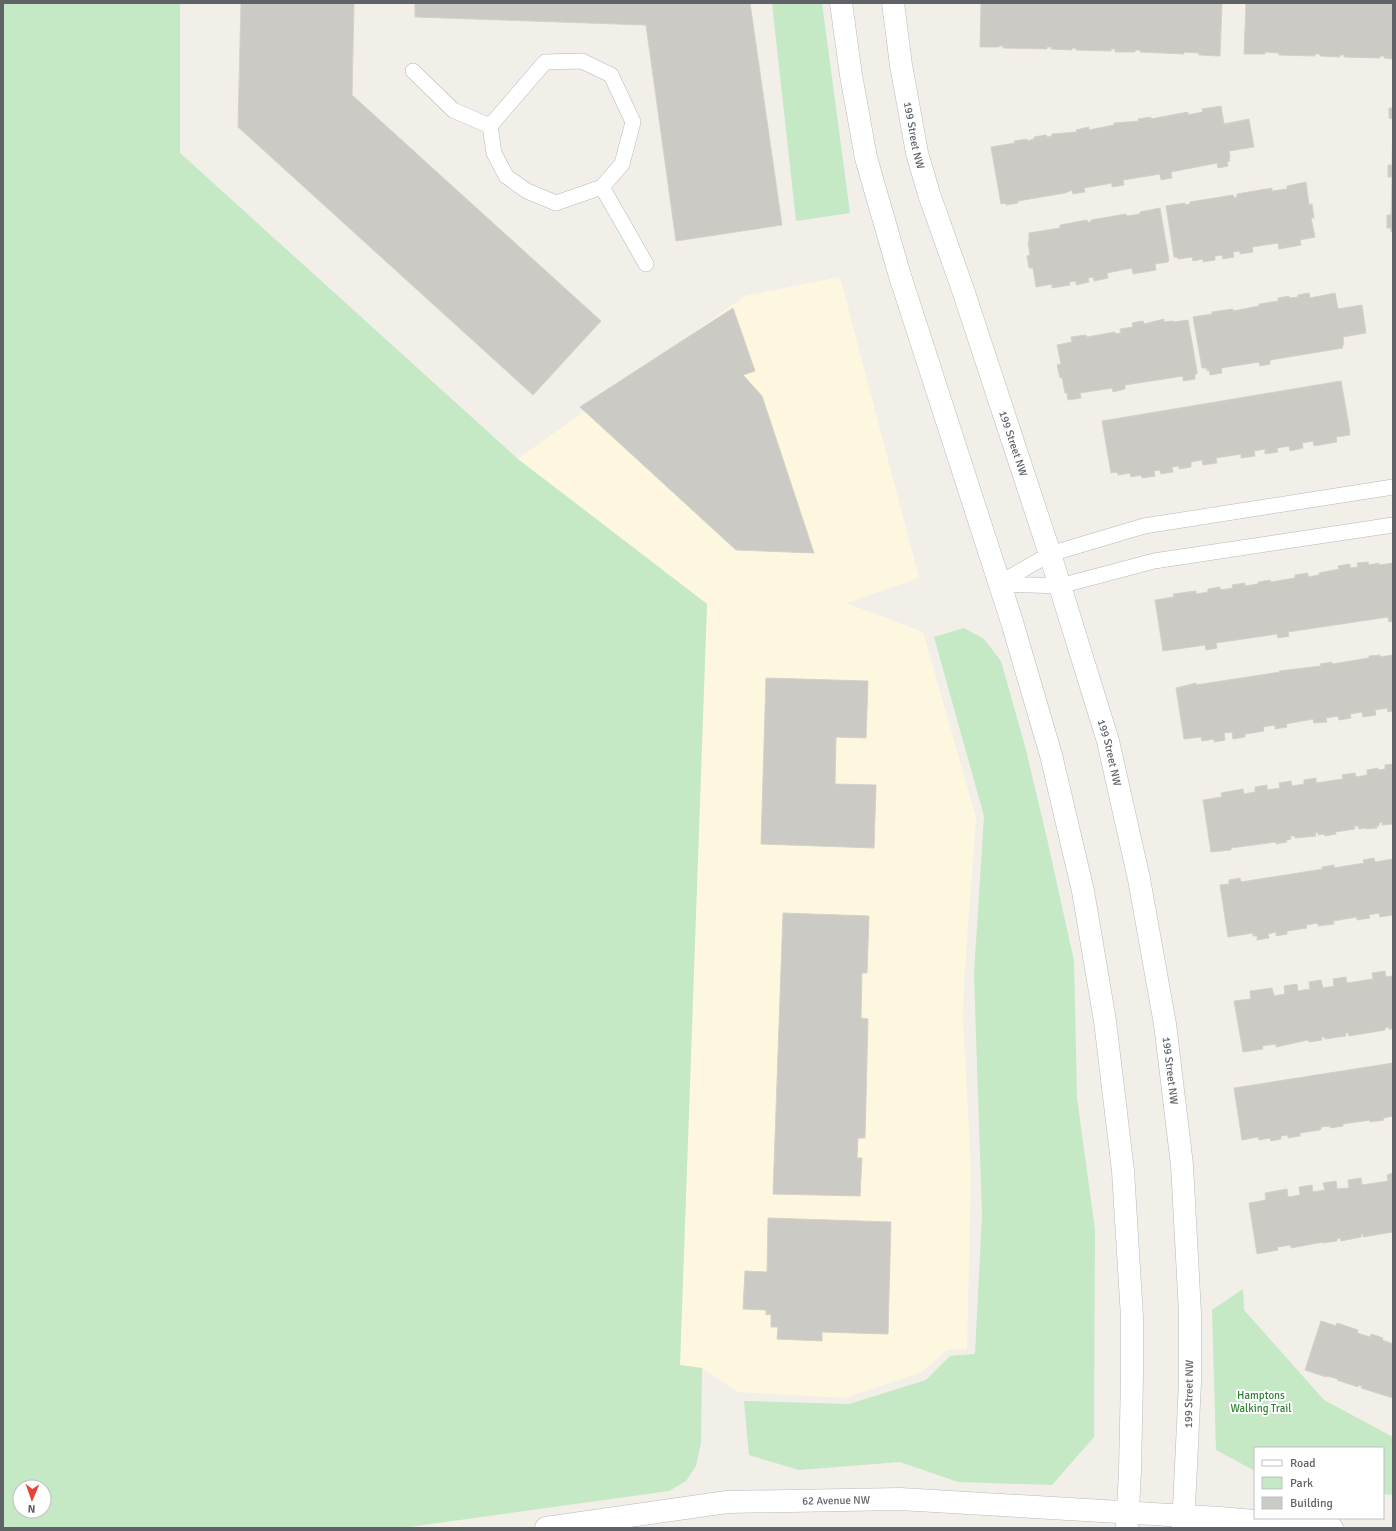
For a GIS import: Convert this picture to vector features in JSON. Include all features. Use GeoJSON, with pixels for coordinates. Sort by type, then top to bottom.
{"type":"FeatureCollection","features":[{"type":"Feature","properties":{"kind":"main road"},"geometry":{"type":"LineString","coordinates":[[841,3],[851,75],[866,158],[900,276],[998,584],[1012,622],[1051,755],[1082,891],[1105,1021],[1123,1171],[1131,1302],[1132,1385],[1127,1520]]}},
{"type":"Feature","properties":{"kind":"main road","name":"199 Street NW"},"geometry":{"type":"LineString","coordinates":[[893,3],[901,65],[917,153],[929,194],[964,290],[1050,554],[1108,741],[1139,879],[1165,1024],[1182,1166],[1188,1270],[1190,1382],[1184,1522]]}},
{"type":"Feature","properties":{"kind":"main road","name":"62 Avenue NW"},"geometry":{"type":"LineString","coordinates":[[546,1528],[727,1502],[900,1499],[1127,1520],[1184,1522]]}},
{"type":"Feature","properties":{"kind":"main road"},"geometry":{"type":"LineString","coordinates":[[1184,1522],[1332,1528]]}},
{"type":"Feature","properties":{"kind":"lane"},"geometry":{"type":"LineString","coordinates":[[582,61],[611,75],[633,122],[622,164],[602,187],[556,202],[527,191],[506,176],[494,153],[490,126],[545,62],[582,61]]}},
{"type":"Feature","properties":{"kind":"lane"},"geometry":{"type":"LineString","coordinates":[[413,70],[453,110],[490,126]]}},
{"type":"Feature","properties":{"kind":"lane"},"geometry":{"type":"LineString","coordinates":[[602,187],[646,264]]}},
{"type":"Feature","properties":{"kind":"lane"},"geometry":{"type":"LineString","coordinates":[[998,584],[1050,554],[1144,526],[1393,487]]}},
{"type":"Feature","properties":{"kind":"lane"},"geometry":{"type":"LineString","coordinates":[[998,584],[1060,586],[1154,560],[1393,526]]}},
{"type":"Feature","properties":{"kind":"shaded area"},"geometry":{"type":"Polygon","coordinates":[[[840,277],[919,578],[846,603],[923,632],[976,818],[964,981],[963,1019],[971,1170],[967,1349],[947,1350],[922,1372],[845,1398],[738,1392],[702,1368],[680,1365],[707,604],[518,459],[745,296],[840,277]]]}},
{"type":"Feature","properties":{"kind":"green space"},"geometry":{"type":"Polygon","coordinates":[[[3,3],[180,3],[180,153],[518,459],[707,604],[680,1365],[702,1368],[701,1442],[696,1466],[686,1481],[669,1491],[402,1528],[3,1528],[3,3]]]}},
{"type":"Feature","properties":{"kind":"green space"},"geometry":{"type":"Polygon","coordinates":[[[772,3],[822,3],[850,213],[796,221],[772,3]]]}},
{"type":"Feature","properties":{"kind":"green space"},"geometry":{"type":"Polygon","coordinates":[[[964,628],[984,639],[1001,661],[1026,750],[1074,961],[1077,1098],[1095,1230],[1094,1437],[1052,1485],[958,1482],[900,1462],[799,1470],[749,1455],[744,1401],[849,1404],[926,1380],[950,1356],[975,1354],[982,1215],[974,974],[984,816],[934,637],[964,628]]]}},
{"type":"Feature","properties":{"kind":"green space","name":"Hamptons Walking Trail"},"geometry":{"type":"Polygon","coordinates":[[[1243,1289],[1244,1310],[1324,1400],[1393,1437],[1393,1495],[1384,1494],[1384,1447],[1254,1447],[1254,1470],[1216,1450],[1212,1310],[1243,1289]]]}},
{"type":"Feature","properties":{"kind":"building"},"geometry":{"type":"Polygon","coordinates":[[[241,3],[354,3],[352,95],[601,321],[533,395],[238,127],[241,3]]]}},
{"type":"Feature","properties":{"kind":"building"},"geometry":{"type":"Polygon","coordinates":[[[415,3],[750,3],[782,225],[676,241],[646,25],[415,17],[415,3]]]}},
{"type":"Feature","properties":{"kind":"building"},"geometry":{"type":"Polygon","coordinates":[[[981,3],[1218,3],[1222,4],[1220,56],[1199,55],[1199,53],[1184,52],[1184,54],[1140,52],[1140,50],[1135,50],[1135,52],[1115,52],[1115,49],[1111,49],[1111,51],[1076,50],[1076,48],[1072,48],[1072,50],[1051,49],[1052,47],[1047,47],[1047,49],[1003,48],[1003,46],[980,47],[981,3]]]}},
{"type":"Feature","properties":{"kind":"building"},"geometry":{"type":"Polygon","coordinates":[[[1246,3],[1393,4],[1393,59],[1384,58],[1384,56],[1380,56],[1380,58],[1344,57],[1345,55],[1340,55],[1340,57],[1320,56],[1320,54],[1315,54],[1315,56],[1279,55],[1279,53],[1265,52],[1265,54],[1244,54],[1246,3]]]}},
{"type":"Feature","properties":{"kind":"building"},"geometry":{"type":"Polygon","coordinates":[[[1221,106],[1224,124],[1249,119],[1254,147],[1229,151],[1230,161],[1227,162],[1228,166],[1218,168],[1217,163],[1171,172],[1172,178],[1161,180],[1160,174],[1123,180],[1124,185],[1112,187],[1112,183],[1084,188],[1085,192],[1073,194],[1072,190],[1065,193],[1018,201],[1018,203],[1006,205],[1006,203],[1001,204],[991,147],[1015,143],[1014,141],[1027,139],[1027,141],[1034,139],[1034,137],[1046,135],[1047,137],[1052,136],[1052,134],[1077,132],[1076,130],[1089,127],[1089,130],[1114,125],[1114,123],[1139,121],[1138,119],[1151,117],[1151,119],[1188,112],[1188,115],[1203,112],[1202,109],[1221,106]]]}},
{"type":"Feature","properties":{"kind":"building"},"geometry":{"type":"Polygon","coordinates":[[[1389,108],[1393,108],[1393,119],[1389,118],[1389,108]]]}},
{"type":"Feature","properties":{"kind":"building"},"geometry":{"type":"Polygon","coordinates":[[[1393,119],[1393,232],[1391,232],[1391,228],[1387,228],[1387,215],[1391,215],[1392,177],[1388,177],[1388,165],[1392,165],[1393,119]]]}},
{"type":"Feature","properties":{"kind":"building"},"geometry":{"type":"Polygon","coordinates":[[[1306,182],[1309,205],[1312,204],[1314,218],[1311,218],[1315,237],[1300,240],[1301,245],[1279,249],[1278,243],[1252,247],[1253,252],[1240,254],[1240,251],[1233,252],[1234,257],[1223,259],[1222,255],[1215,256],[1215,260],[1203,262],[1203,259],[1193,261],[1192,257],[1178,259],[1177,257],[1174,257],[1166,206],[1185,203],[1185,205],[1190,204],[1190,202],[1233,195],[1234,198],[1237,197],[1237,194],[1272,188],[1272,191],[1287,189],[1287,186],[1306,182]]]}},
{"type":"Feature","properties":{"kind":"building"},"geometry":{"type":"Polygon","coordinates":[[[1160,208],[1169,260],[1168,262],[1155,264],[1156,270],[1133,274],[1132,268],[1107,273],[1108,278],[1094,281],[1093,277],[1088,278],[1089,282],[1076,285],[1076,281],[1069,282],[1070,285],[1052,288],[1052,284],[1036,287],[1033,268],[1029,268],[1027,256],[1030,255],[1028,242],[1029,233],[1060,228],[1060,225],[1087,220],[1088,222],[1091,222],[1091,220],[1126,214],[1127,216],[1140,214],[1140,212],[1160,208]]]}},
{"type":"Feature","properties":{"kind":"building"},"geometry":{"type":"Polygon","coordinates":[[[1309,293],[1310,298],[1335,293],[1338,309],[1362,305],[1366,333],[1343,337],[1343,348],[1270,360],[1270,364],[1260,366],[1259,362],[1221,368],[1222,373],[1210,375],[1207,368],[1202,368],[1193,317],[1212,314],[1212,312],[1233,309],[1233,311],[1259,306],[1259,304],[1278,301],[1278,298],[1289,296],[1289,298],[1298,297],[1298,295],[1309,293]]]}},
{"type":"Feature","properties":{"kind":"building"},"geometry":{"type":"Polygon","coordinates":[[[733,308],[755,371],[743,375],[762,396],[814,553],[736,550],[580,407],[733,308]]]}},
{"type":"Feature","properties":{"kind":"building"},"geometry":{"type":"Polygon","coordinates":[[[1164,319],[1164,322],[1188,320],[1197,371],[1197,374],[1195,374],[1195,379],[1183,381],[1183,376],[1125,385],[1125,389],[1113,392],[1112,388],[1080,393],[1081,398],[1068,400],[1057,365],[1061,364],[1057,345],[1072,342],[1071,337],[1086,335],[1087,337],[1115,332],[1115,334],[1121,333],[1120,329],[1133,327],[1132,323],[1143,321],[1144,324],[1164,319]]]}},
{"type":"Feature","properties":{"kind":"building"},"geometry":{"type":"Polygon","coordinates":[[[1341,381],[1350,435],[1336,437],[1337,442],[1314,446],[1313,441],[1302,443],[1303,448],[1290,451],[1289,446],[1277,448],[1278,452],[1265,454],[1265,449],[1254,451],[1255,456],[1241,458],[1241,454],[1216,458],[1217,463],[1203,465],[1202,460],[1191,462],[1191,467],[1179,469],[1179,466],[1172,467],[1173,472],[1161,474],[1160,470],[1154,471],[1155,476],[1142,478],[1141,475],[1131,477],[1130,473],[1118,475],[1117,472],[1111,473],[1102,421],[1341,381]]]}},
{"type":"Feature","properties":{"kind":"building"},"geometry":{"type":"Polygon","coordinates":[[[1368,562],[1369,565],[1393,563],[1393,621],[1389,622],[1388,617],[1288,632],[1289,636],[1278,638],[1277,634],[1216,643],[1217,648],[1206,650],[1205,645],[1163,651],[1155,600],[1174,597],[1173,594],[1196,591],[1196,594],[1208,592],[1208,589],[1220,587],[1220,590],[1233,588],[1232,585],[1245,583],[1245,586],[1270,580],[1271,582],[1295,578],[1295,575],[1308,573],[1308,577],[1339,569],[1338,566],[1350,564],[1350,568],[1358,567],[1357,563],[1368,562]]]}},
{"type":"Feature","properties":{"kind":"building"},"geometry":{"type":"Polygon","coordinates":[[[1380,655],[1380,657],[1393,655],[1393,711],[1388,712],[1387,708],[1375,710],[1376,715],[1363,717],[1362,712],[1350,714],[1351,718],[1339,720],[1338,716],[1326,718],[1327,722],[1314,723],[1313,719],[1286,724],[1287,727],[1275,729],[1275,725],[1263,727],[1264,731],[1245,734],[1245,737],[1233,739],[1232,732],[1224,733],[1225,740],[1214,742],[1214,739],[1202,741],[1201,737],[1184,739],[1176,688],[1196,683],[1196,685],[1280,672],[1279,671],[1321,666],[1320,664],[1332,662],[1332,664],[1380,655]]]}},
{"type":"Feature","properties":{"kind":"building"},"geometry":{"type":"Polygon","coordinates":[[[766,678],[868,681],[866,738],[836,737],[835,784],[876,785],[874,848],[761,844],[766,678]]]}},
{"type":"Feature","properties":{"kind":"building"},"geometry":{"type":"Polygon","coordinates":[[[1393,764],[1393,824],[1382,825],[1382,822],[1379,823],[1379,826],[1376,826],[1377,828],[1366,829],[1359,829],[1358,826],[1354,826],[1355,829],[1335,832],[1336,834],[1325,836],[1324,834],[1318,835],[1318,832],[1315,833],[1316,836],[1295,838],[1295,836],[1290,836],[1291,839],[1286,840],[1287,842],[1276,844],[1276,842],[1211,852],[1203,800],[1222,797],[1221,793],[1243,789],[1244,794],[1255,792],[1255,787],[1267,785],[1267,790],[1280,788],[1279,783],[1291,781],[1292,786],[1304,784],[1304,780],[1316,778],[1316,783],[1343,779],[1342,775],[1355,773],[1356,777],[1367,775],[1367,770],[1378,768],[1378,770],[1385,769],[1385,765],[1393,764]]]}},
{"type":"Feature","properties":{"kind":"building"},"geometry":{"type":"Polygon","coordinates":[[[1374,858],[1375,862],[1393,859],[1393,915],[1380,917],[1379,913],[1369,915],[1370,918],[1357,920],[1357,917],[1333,921],[1334,924],[1318,926],[1318,923],[1306,925],[1307,928],[1287,931],[1287,934],[1276,936],[1276,932],[1268,934],[1269,938],[1257,940],[1257,936],[1253,936],[1253,933],[1228,937],[1220,885],[1229,884],[1229,880],[1240,878],[1241,882],[1323,869],[1322,867],[1334,865],[1334,868],[1364,863],[1363,860],[1374,858]]]}},
{"type":"Feature","properties":{"kind":"building"},"geometry":{"type":"Polygon","coordinates":[[[783,913],[869,916],[867,973],[862,973],[861,1018],[868,1019],[865,1138],[858,1138],[857,1158],[862,1158],[860,1196],[773,1194],[783,913]]]}},
{"type":"Feature","properties":{"kind":"building"},"geometry":{"type":"Polygon","coordinates":[[[1385,971],[1386,977],[1393,976],[1393,1029],[1389,1029],[1388,1027],[1385,1028],[1385,1030],[1349,1036],[1348,1033],[1345,1033],[1346,1036],[1325,1039],[1325,1037],[1321,1037],[1322,1040],[1309,1042],[1308,1040],[1276,1047],[1276,1044],[1262,1046],[1263,1049],[1243,1052],[1234,1001],[1251,999],[1250,991],[1272,988],[1274,996],[1285,994],[1284,986],[1297,984],[1298,991],[1310,989],[1309,982],[1321,980],[1323,988],[1334,986],[1333,979],[1346,977],[1347,983],[1373,979],[1372,973],[1385,971]]]}},
{"type":"Feature","properties":{"kind":"building"},"geometry":{"type":"Polygon","coordinates":[[[1393,1063],[1393,1116],[1383,1118],[1384,1120],[1370,1122],[1370,1120],[1343,1124],[1343,1126],[1330,1128],[1330,1126],[1321,1127],[1320,1130],[1300,1133],[1300,1136],[1288,1138],[1288,1135],[1281,1136],[1281,1139],[1271,1141],[1270,1138],[1259,1140],[1258,1137],[1242,1140],[1234,1088],[1393,1063]]]}},
{"type":"Feature","properties":{"kind":"building"},"geometry":{"type":"Polygon","coordinates":[[[1393,1173],[1393,1232],[1363,1237],[1363,1234],[1361,1234],[1361,1237],[1341,1241],[1340,1238],[1337,1239],[1337,1241],[1291,1248],[1291,1245],[1277,1247],[1278,1250],[1257,1254],[1249,1203],[1266,1200],[1265,1193],[1287,1189],[1288,1197],[1300,1195],[1299,1187],[1312,1185],[1313,1192],[1325,1190],[1323,1183],[1336,1181],[1337,1189],[1349,1188],[1348,1180],[1361,1178],[1362,1185],[1388,1181],[1387,1175],[1393,1173]]]}},
{"type":"Feature","properties":{"kind":"building"},"geometry":{"type":"Polygon","coordinates":[[[768,1218],[891,1222],[888,1334],[822,1332],[822,1341],[777,1339],[778,1327],[771,1327],[771,1314],[766,1315],[766,1310],[743,1309],[745,1271],[767,1272],[768,1218]]]}},
{"type":"Feature","properties":{"kind":"building"},"geometry":{"type":"Polygon","coordinates":[[[1321,1321],[1336,1326],[1337,1323],[1358,1330],[1357,1333],[1370,1337],[1371,1334],[1383,1338],[1382,1340],[1393,1344],[1393,1398],[1361,1388],[1362,1386],[1358,1385],[1358,1387],[1337,1380],[1338,1379],[1326,1377],[1305,1370],[1321,1321]]]}}]}
